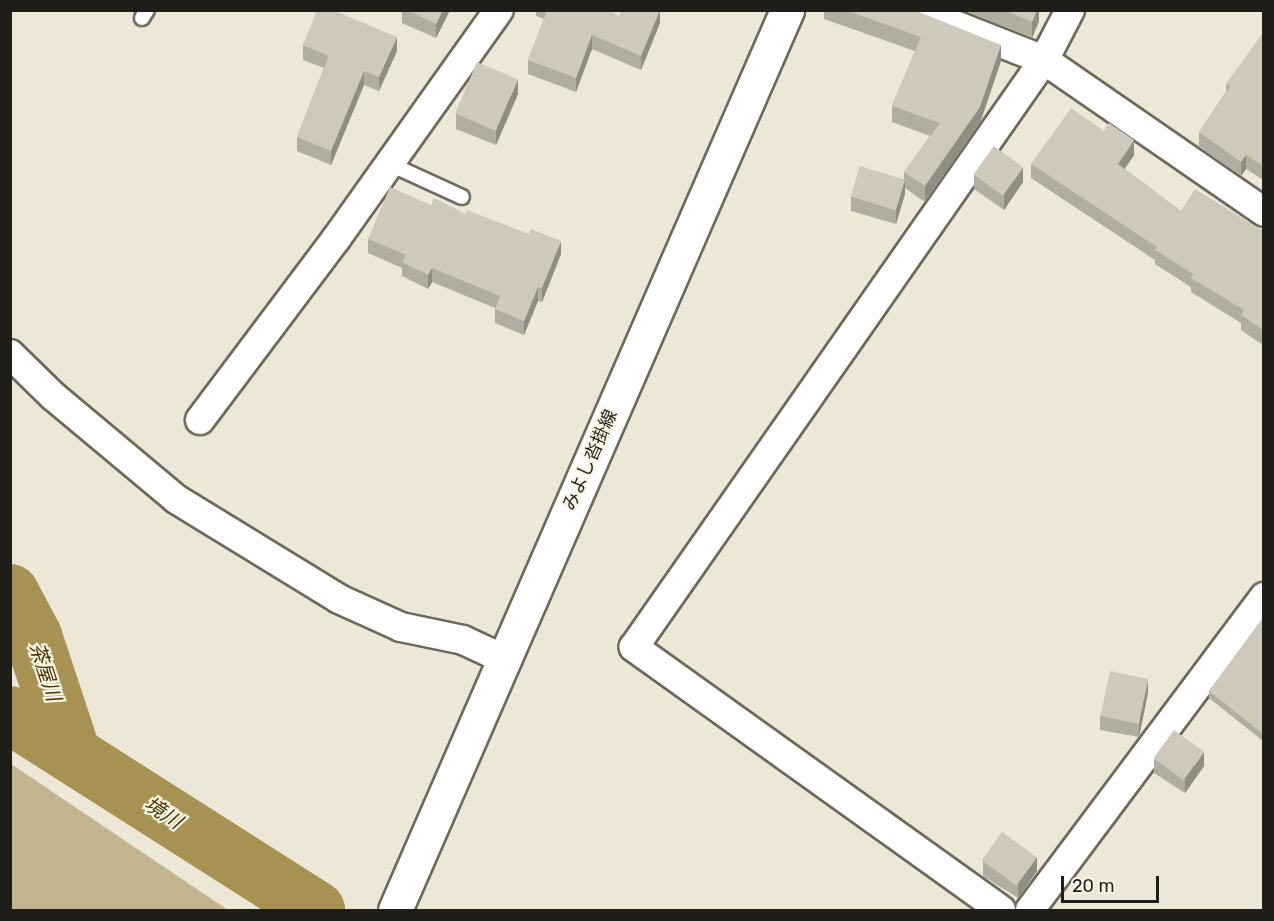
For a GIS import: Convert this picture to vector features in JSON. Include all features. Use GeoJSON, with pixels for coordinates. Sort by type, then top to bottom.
{"type":"FeatureCollection","features":[{"type":"Feature","properties":{"kind":"main road","name":"みよし沓掛線"},"geometry":{"type":"LineString","coordinates":[[395,910],[498,674],[779,13]]}},
{"type":"Feature","properties":{"kind":"street"},"geometry":{"type":"LineString","coordinates":[[200,420],[390,164],[499,10]]}},
{"type":"Feature","properties":{"kind":"street"},"geometry":{"type":"LineString","coordinates":[[917,10],[1044,60],[1263,212]]}},
{"type":"Feature","properties":{"kind":"street"},"geometry":{"type":"LineString","coordinates":[[1001,910],[634,647],[1044,60],[1070,10]]}},
{"type":"Feature","properties":{"kind":"street"},"geometry":{"type":"LineString","coordinates":[[10,354],[53,396],[176,499],[339,599],[401,627],[463,640],[498,674]]}},
{"type":"Feature","properties":{"kind":"street"},"geometry":{"type":"LineString","coordinates":[[1030,910],[1263,597]]}},
{"type":"Feature","properties":{"kind":"lane"},"geometry":{"type":"LineString","coordinates":[[390,164],[462,198]]}},
{"type":"Feature","properties":{"kind":"shaded area"},"geometry":{"type":"Polygon","coordinates":[[[11,764],[228,910],[11,910],[11,764]]]}},
{"type":"Feature","properties":{"kind":"building"},"geometry":{"type":"Polygon","coordinates":[[[317,10],[333,10],[397,37],[379,77],[364,71],[331,151],[297,137],[329,56],[303,45],[317,10]]]}},
{"type":"Feature","properties":{"kind":"building"},"geometry":{"type":"Polygon","coordinates":[[[407,10],[443,10],[436,24],[407,10]]]}},
{"type":"Feature","properties":{"kind":"building"},"geometry":{"type":"Polygon","coordinates":[[[547,10],[608,10],[619,16],[622,10],[660,10],[641,56],[592,35],[576,78],[528,60],[547,10]]]}},
{"type":"Feature","properties":{"kind":"building"},"geometry":{"type":"Polygon","coordinates":[[[845,10],[914,10],[1001,45],[980,107],[925,186],[904,172],[940,123],[892,106],[921,37],[845,10]]]}},
{"type":"Feature","properties":{"kind":"building"},"geometry":{"type":"Polygon","coordinates":[[[1004,10],[1037,10],[1032,22],[1004,10]]]}},
{"type":"Feature","properties":{"kind":"building"},"geometry":{"type":"Polygon","coordinates":[[[1262,34],[1263,166],[1246,155],[1241,162],[1199,132],[1230,87],[1226,84],[1262,34]]]}},
{"type":"Feature","properties":{"kind":"building"},"geometry":{"type":"Polygon","coordinates":[[[477,62],[518,79],[496,131],[455,114],[477,62]]]}},
{"type":"Feature","properties":{"kind":"building"},"geometry":{"type":"Polygon","coordinates":[[[1071,108],[1104,131],[1109,123],[1134,140],[1118,164],[1181,211],[1195,189],[1263,231],[1263,330],[1241,315],[1244,310],[1191,278],[1193,274],[1155,250],[1157,247],[1031,164],[1071,108]]]}},
{"type":"Feature","properties":{"kind":"building"},"geometry":{"type":"Polygon","coordinates":[[[994,146],[1023,167],[1003,195],[973,174],[994,146]]]}},
{"type":"Feature","properties":{"kind":"building"},"geometry":{"type":"Polygon","coordinates":[[[860,166],[905,180],[896,210],[851,197],[860,166]]]}},
{"type":"Feature","properties":{"kind":"building"},"geometry":{"type":"Polygon","coordinates":[[[390,187],[431,205],[434,198],[466,214],[467,210],[529,234],[531,229],[561,241],[542,288],[538,287],[524,321],[495,309],[500,296],[432,268],[428,275],[402,262],[406,255],[368,239],[390,187]]]}},
{"type":"Feature","properties":{"kind":"building"},"geometry":{"type":"Polygon","coordinates":[[[1263,618],[1263,734],[1209,691],[1263,618]]]}},
{"type":"Feature","properties":{"kind":"building"},"geometry":{"type":"Polygon","coordinates":[[[1110,671],[1148,679],[1139,724],[1100,716],[1110,671]]]}},
{"type":"Feature","properties":{"kind":"building"},"geometry":{"type":"Polygon","coordinates":[[[1174,730],[1204,752],[1183,780],[1153,758],[1174,730]]]}},
{"type":"Feature","properties":{"kind":"building"},"geometry":{"type":"Polygon","coordinates":[[[1002,832],[1037,857],[1016,886],[981,860],[1002,832]]]}},
{"type":"Feature","properties":{"kind":"waterway","name":"茶屋川"},"geometry":{"type":"LineString","coordinates":[[10,593],[33,636],[72,754]]}},
{"type":"Feature","properties":{"kind":"waterway","name":"境川"},"geometry":{"type":"LineString","coordinates":[[10,715],[316,910]]}}]}
